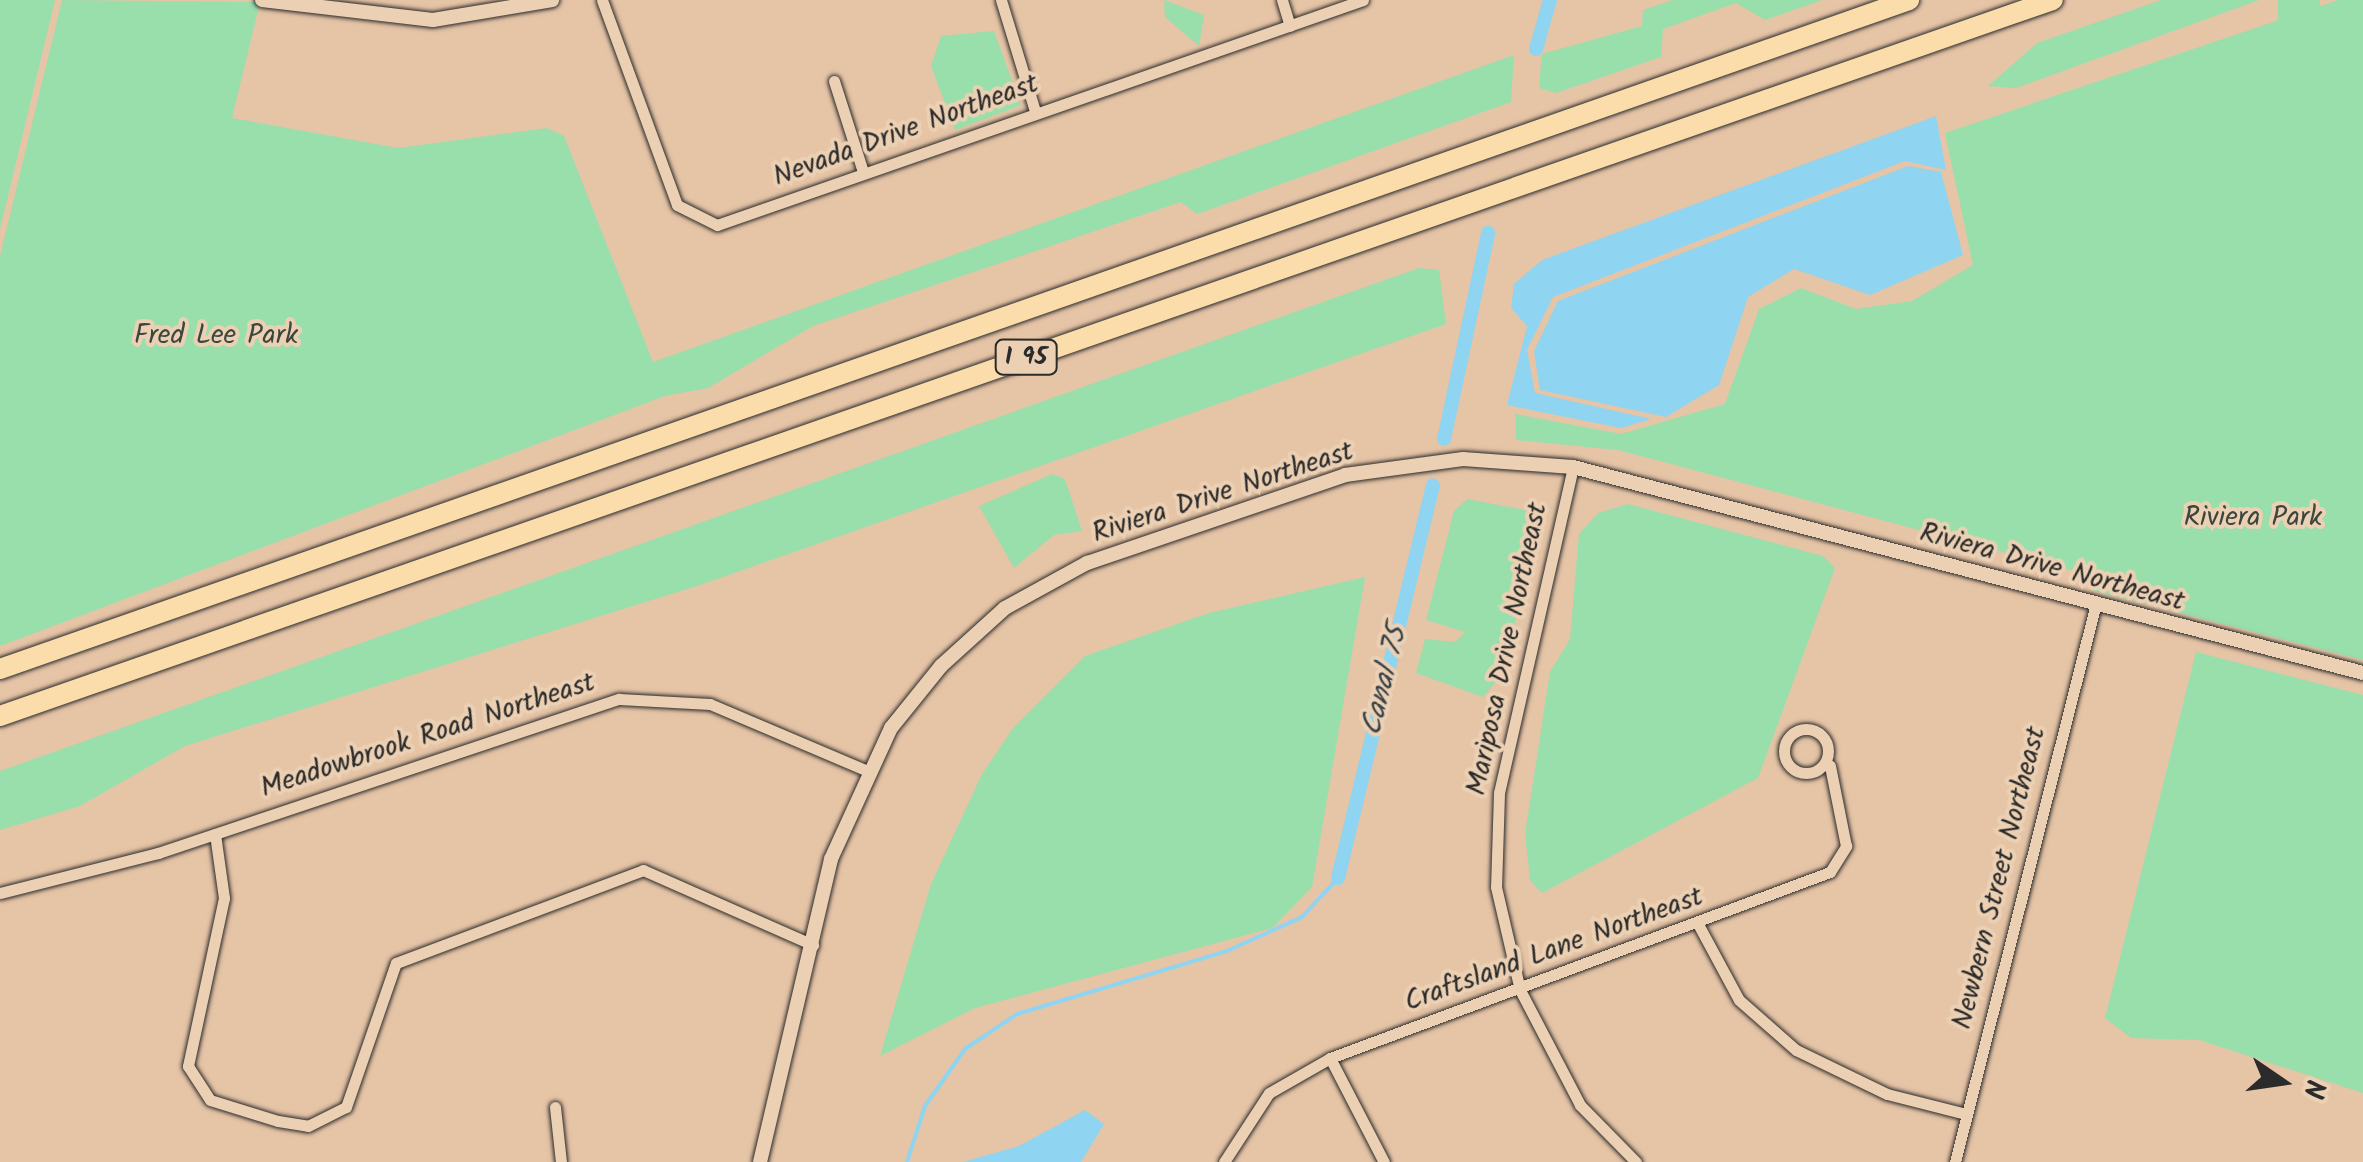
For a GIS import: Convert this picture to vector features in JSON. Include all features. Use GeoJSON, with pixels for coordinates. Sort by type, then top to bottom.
{"type":"FeatureCollection","features":[{"type":"Feature","properties":{"kind":"highway","name":"I 95"},"geometry":{"type":"LineString","coordinates":[[0,669],[1909,0]]}},
{"type":"Feature","properties":{"kind":"highway","name":"I 95"},"geometry":{"type":"LineString","coordinates":[[0,716],[2053,0]]}},
{"type":"Feature","properties":{"kind":"street"},"geometry":{"type":"LineString","coordinates":[[262,0],[433,20],[552,0]]}},
{"type":"Feature","properties":{"kind":"street","name":"Nevada Drive Northeast"},"geometry":{"type":"LineString","coordinates":[[602,0],[677,205],[693,220],[717,226],[1035,111],[1364,0]]}},
{"type":"Feature","properties":{"kind":"street"},"geometry":{"type":"LineString","coordinates":[[1001,0],[1035,111]]}},
{"type":"Feature","properties":{"kind":"street"},"geometry":{"type":"LineString","coordinates":[[1282,0],[1290,26]]}},
{"type":"Feature","properties":{"kind":"street"},"geometry":{"type":"LineString","coordinates":[[834,80],[863,172]]}},
{"type":"Feature","properties":{"kind":"street","name":"Riviera Drive Northeast"},"geometry":{"type":"LineString","coordinates":[[760,1162],[831,859],[868,771],[941,666],[1005,608],[1087,563],[1346,474],[1463,459],[1572,468],[2094,607],[2363,672]]}},
{"type":"Feature","properties":{"kind":"street","name":"Mariposa Drive Northeast"},"geometry":{"type":"LineString","coordinates":[[1572,468],[1499,794],[1496,887],[1520,990],[1580,1105],[1636,1162]]}},
{"type":"Feature","properties":{"kind":"street","name":"Newbern Street Northeast"},"geometry":{"type":"LineString","coordinates":[[1955,1162],[2094,607]]}},
{"type":"Feature","properties":{"kind":"street","name":"Meadowbrook Road Northeast"},"geometry":{"type":"LineString","coordinates":[[0,893],[216,834],[620,700],[710,704],[868,771]]}},
{"type":"Feature","properties":{"kind":"street","name":"Craftsland Lane Northeast"},"geometry":{"type":"LineString","coordinates":[[1224,1162],[1270,1093],[1330,1058],[1830,872],[1846,846],[1830,766],[1814,731],[1784,743],[1798,771],[1830,766]]}},
{"type":"Feature","properties":{"kind":"street"},"geometry":{"type":"LineString","coordinates":[[216,834],[224,898],[188,1066],[210,1100],[278,1121],[308,1126],[346,1107],[396,963],[643,870],[813,944]]}},
{"type":"Feature","properties":{"kind":"street"},"geometry":{"type":"LineString","coordinates":[[1698,924],[1739,1000],[1796,1050],[1886,1094],[1966,1114]]}},
{"type":"Feature","properties":{"kind":"street"},"geometry":{"type":"LineString","coordinates":[[1330,1058],[1384,1162]]}},
{"type":"Feature","properties":{"kind":"street"},"geometry":{"type":"LineString","coordinates":[[554,1108],[561,1162]]}},
{"type":"Feature","properties":{"kind":"green space"},"geometry":{"type":"Polygon","coordinates":[[[0,0],[55,0],[0,229],[0,0]]]}},
{"type":"Feature","properties":{"kind":"green space","name":"Fred Lee Park"},"geometry":{"type":"Polygon","coordinates":[[[62,0],[260,2],[232,118],[398,148],[547,128],[564,136],[653,362],[1514,55],[1511,102],[1197,214],[1181,202],[813,326],[708,388],[665,396],[0,646],[0,256],[62,0]]]}},
{"type":"Feature","properties":{"kind":"green space"},"geometry":{"type":"Polygon","coordinates":[[[1164,0],[1204,15],[1199,46],[1165,17],[1164,0]]]}},
{"type":"Feature","properties":{"kind":"green space"},"geometry":{"type":"Polygon","coordinates":[[[1673,0],[1822,0],[1765,20],[1736,3],[1663,29],[1661,57],[1556,93],[1539,88],[1542,54],[1642,26],[1643,10],[1673,0]]]}},
{"type":"Feature","properties":{"kind":"green space"},"geometry":{"type":"Polygon","coordinates":[[[2161,0],[2259,0],[2016,88],[1988,86],[2037,43],[2161,0]]]}},
{"type":"Feature","properties":{"kind":"green space"},"geometry":{"type":"Polygon","coordinates":[[[2278,0],[2320,0],[2320,361],[2278,361],[2278,0]]]}},
{"type":"Feature","properties":{"kind":"green space","name":"Riviera Park"},"geometry":{"type":"Polygon","coordinates":[[[2338,0],[2363,0],[2363,660],[2091,590],[2097,569],[2081,573],[1618,450],[1516,440],[1515,414],[1621,434],[1725,404],[1759,309],[1801,288],[1856,309],[1912,301],[1973,265],[1945,133],[2338,0]]]}},
{"type":"Feature","properties":{"kind":"green space"},"geometry":{"type":"Polygon","coordinates":[[[994,31],[1021,105],[955,130],[931,66],[941,36],[994,31]]]}},
{"type":"Feature","properties":{"kind":"green space"},"geometry":{"type":"Polygon","coordinates":[[[1419,268],[1439,270],[1446,324],[700,585],[185,746],[80,806],[0,830],[0,771],[1419,268]]]}},
{"type":"Feature","properties":{"kind":"green space"},"geometry":{"type":"Polygon","coordinates":[[[1052,474],[1065,479],[1082,531],[1054,535],[1014,568],[979,506],[1052,474]]]}},
{"type":"Feature","properties":{"kind":"green space"},"geometry":{"type":"Polygon","coordinates":[[[1467,499],[1525,510],[1539,529],[1502,674],[1483,697],[1416,673],[1425,639],[1455,642],[1465,632],[1426,620],[1454,511],[1467,499]]]}},
{"type":"Feature","properties":{"kind":"green space"},"geometry":{"type":"Polygon","coordinates":[[[1628,504],[1823,556],[1835,568],[1758,778],[1542,893],[1530,880],[1525,834],[1550,672],[1570,639],[1579,534],[1598,513],[1628,504]]]}},
{"type":"Feature","properties":{"kind":"green space"},"geometry":{"type":"Polygon","coordinates":[[[1365,577],[1312,887],[1272,928],[975,1008],[880,1056],[931,884],[982,774],[1013,728],[1085,656],[1209,613],[1365,577]]]}},
{"type":"Feature","properties":{"kind":"green space"},"geometry":{"type":"Polygon","coordinates":[[[2196,652],[2363,695],[2363,1093],[2199,1040],[2131,1038],[2105,1018],[2196,652]]]}},
{"type":"Feature","properties":{"kind":"water"},"geometry":{"type":"Polygon","coordinates":[[[1936,116],[1946,170],[1905,161],[1553,297],[1527,350],[1535,393],[1651,419],[1621,428],[1507,405],[1527,326],[1511,308],[1514,284],[1542,260],[1936,116]]]}},
{"type":"Feature","properties":{"kind":"water"},"geometry":{"type":"Polygon","coordinates":[[[1908,166],[1941,172],[1963,255],[1870,295],[1794,269],[1748,297],[1719,385],[1666,417],[1540,390],[1534,351],[1558,301],[1908,166]]]}},
{"type":"Feature","properties":{"kind":"water"},"geometry":{"type":"Polygon","coordinates":[[[1085,1110],[1104,1124],[1081,1162],[963,1162],[1019,1146],[1085,1110]]]}},
{"type":"Feature","properties":{"kind":"waterway","name":"Canal 75"},"geometry":{"type":"LineString","coordinates":[[1536,49],[1550,0]]}},
{"type":"Feature","properties":{"kind":"waterway","name":"Canal 75"},"geometry":{"type":"LineString","coordinates":[[1444,439],[1488,233]]}},
{"type":"Feature","properties":{"kind":"waterway","name":"Canal 75"},"geometry":{"type":"LineString","coordinates":[[1338,878],[1433,485]]}},
{"type":"Feature","properties":{"kind":"waterway"},"geometry":{"type":"LineString","coordinates":[[907,1162],[925,1106],[965,1049],[1017,1014],[1227,951],[1302,917],[1338,878]]}}]}
